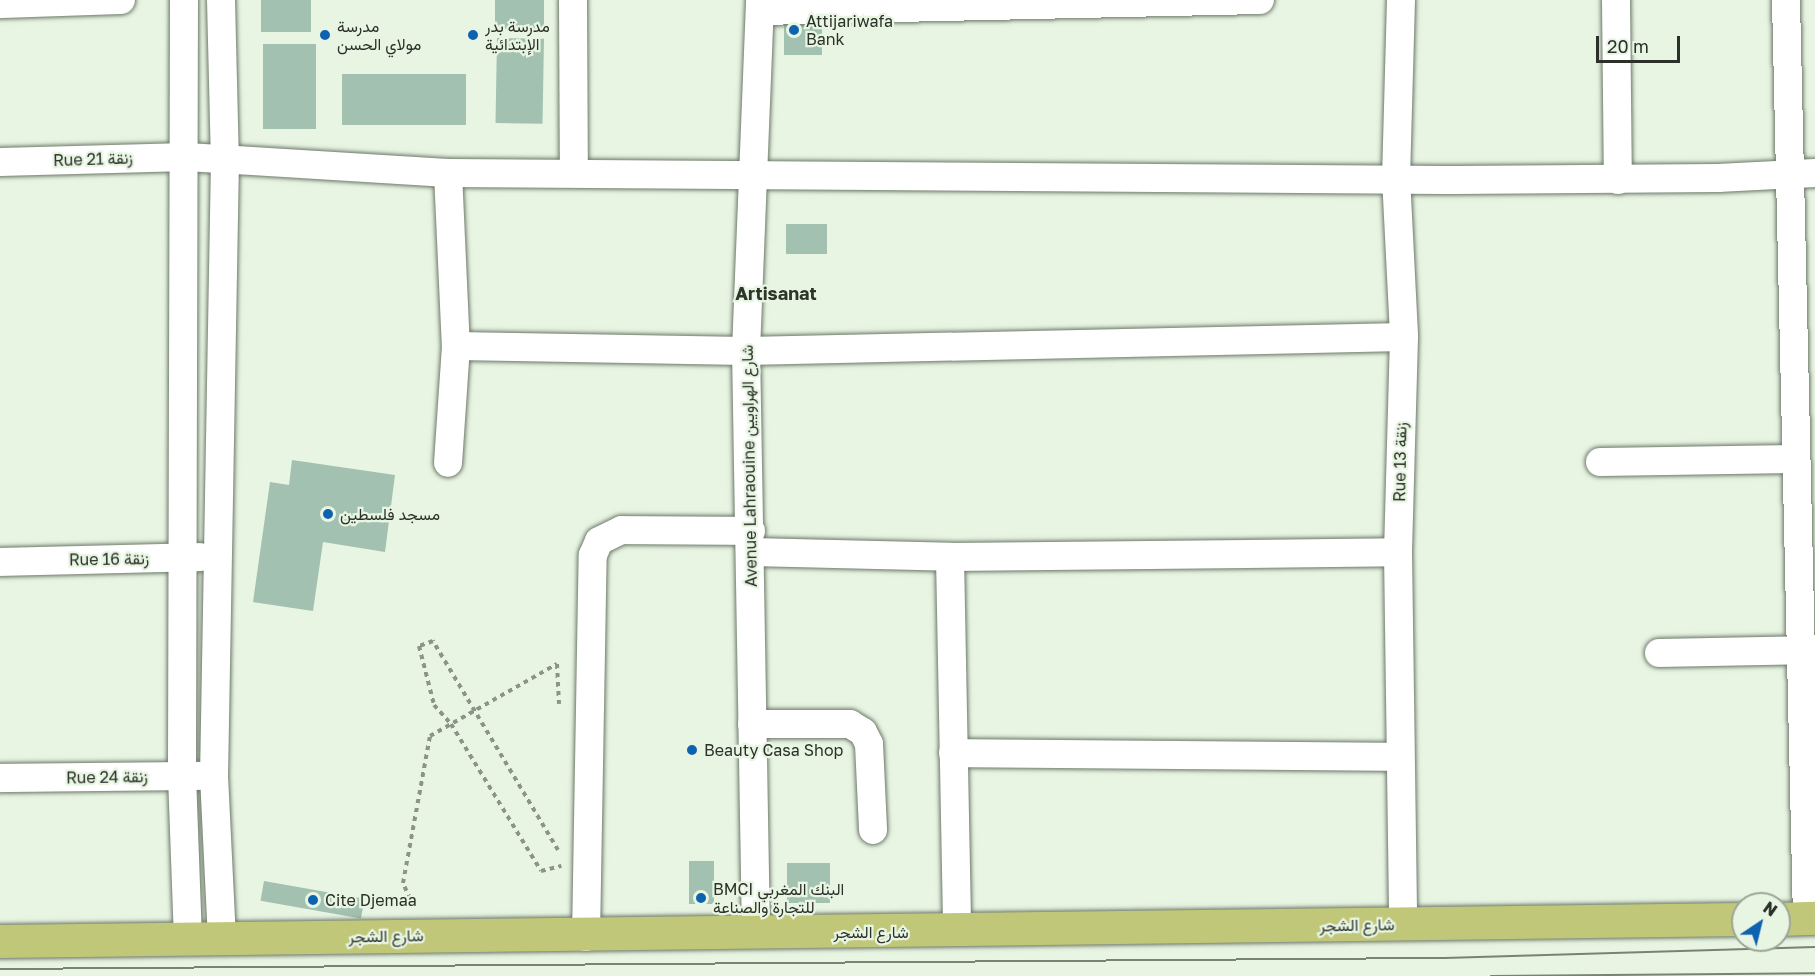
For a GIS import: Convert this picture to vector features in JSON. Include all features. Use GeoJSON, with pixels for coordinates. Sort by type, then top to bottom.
{"type":"FeatureCollection","features":[{"type":"Feature","properties":{"kind":"main road","name":"شارع الشجر"},"geometry":{"type":"LineString","coordinates":[[0,941],[585,937],[1731,919]]}},
{"type":"Feature","properties":{"kind":"street"},"geometry":{"type":"LineString","coordinates":[[0,4],[120,0]]}},
{"type":"Feature","properties":{"kind":"street"},"geometry":{"type":"LineString","coordinates":[[184,0],[187,157],[181,557],[182,776],[188,940]]}},
{"type":"Feature","properties":{"kind":"street"},"geometry":{"type":"LineString","coordinates":[[221,0],[225,160],[214,776],[222,939]]}},
{"type":"Feature","properties":{"kind":"street"},"geometry":{"type":"LineString","coordinates":[[573,0],[574,173]]}},
{"type":"Feature","properties":{"kind":"street"},"geometry":{"type":"LineString","coordinates":[[760,5],[1260,0]]}},
{"type":"Feature","properties":{"kind":"street","name":"Rue 13 زنقة"},"geometry":{"type":"LineString","coordinates":[[1401,0],[1396,177],[1404,337],[1398,552],[1403,924]]}},
{"type":"Feature","properties":{"kind":"street"},"geometry":{"type":"LineString","coordinates":[[1616,0],[1618,180]]}},
{"type":"Feature","properties":{"kind":"street"},"geometry":{"type":"LineString","coordinates":[[1786,0],[1802,174],[1804,391],[1796,459],[1808,650],[1800,918]]}},
{"type":"Feature","properties":{"kind":"street","name":"Avenue Lahraouine شارع الهراويين"},"geometry":{"type":"LineString","coordinates":[[756,933],[746,351],[760,5]]}},
{"type":"Feature","properties":{"kind":"street","name":"Rue 21 زنقة"},"geometry":{"type":"LineString","coordinates":[[0,162],[187,157],[448,173],[1618,180],[1802,174]]}},
{"type":"Feature","properties":{"kind":"street"},"geometry":{"type":"LineString","coordinates":[[448,173],[456,346],[448,463]]}},
{"type":"Feature","properties":{"kind":"street"},"geometry":{"type":"LineString","coordinates":[[456,346],[746,351],[1404,337]]}},
{"type":"Feature","properties":{"kind":"street"},"geometry":{"type":"LineString","coordinates":[[1600,462],[1796,459]]}},
{"type":"Feature","properties":{"kind":"street"},"geometry":{"type":"LineString","coordinates":[[585,937],[592,555],[599,541],[622,530],[950,557],[1398,552]]}},
{"type":"Feature","properties":{"kind":"street","name":"Rue 16 زنقة"},"geometry":{"type":"LineString","coordinates":[[0,562],[218,556]]}},
{"type":"Feature","properties":{"kind":"street"},"geometry":{"type":"LineString","coordinates":[[950,557],[957,931]]}},
{"type":"Feature","properties":{"kind":"street"},"geometry":{"type":"LineString","coordinates":[[1659,653],[1808,650]]}},
{"type":"Feature","properties":{"kind":"street"},"geometry":{"type":"LineString","coordinates":[[752,724],[850,724],[863,732],[869,744],[873,830]]}},
{"type":"Feature","properties":{"kind":"street"},"geometry":{"type":"LineString","coordinates":[[953,753],[1400,757]]}},
{"type":"Feature","properties":{"kind":"street","name":"Rue 24 زنقة"},"geometry":{"type":"LineString","coordinates":[[0,778],[214,776]]}},
{"type":"Feature","properties":{"kind":"path"},"geometry":{"type":"LineString","coordinates":[[433,640],[472,712],[567,865],[541,871],[451,724],[434,705],[418,646],[433,640]]}},
{"type":"Feature","properties":{"kind":"path"},"geometry":{"type":"LineString","coordinates":[[406,913],[416,912],[403,883],[430,736],[557,664],[560,711]]}},
{"type":"Feature","properties":{"kind":"building"},"geometry":{"type":"Polygon","coordinates":[[[261,0],[311,0],[311,32],[261,32],[261,0]]]}},
{"type":"Feature","properties":{"kind":"building"},"geometry":{"type":"Polygon","coordinates":[[[495,0],[544,0],[544,29],[495,29],[495,0]]]}},
{"type":"Feature","properties":{"kind":"building"},"geometry":{"type":"Polygon","coordinates":[[[784,20],[822,20],[822,55],[784,55],[784,20]]]}},
{"type":"Feature","properties":{"kind":"building"},"geometry":{"type":"Polygon","coordinates":[[[497,38],[544,39],[543,124],[496,123],[497,38]]]}},
{"type":"Feature","properties":{"kind":"building"},"geometry":{"type":"Polygon","coordinates":[[[263,44],[316,44],[316,129],[263,129],[263,44]]]}},
{"type":"Feature","properties":{"kind":"building"},"geometry":{"type":"Polygon","coordinates":[[[342,74],[466,74],[466,125],[342,125],[342,74]]]}},
{"type":"Feature","properties":{"kind":"building"},"geometry":{"type":"Polygon","coordinates":[[[786,224],[827,224],[827,254],[786,254],[786,224]]]}},
{"type":"Feature","properties":{"kind":"building","name":"مسجد فلسطين"},"geometry":{"type":"Polygon","coordinates":[[[292,460],[395,475],[385,552],[323,542],[313,611],[253,602],[270,482],[289,485],[292,460]]]}},
{"type":"Feature","properties":{"kind":"building"},"geometry":{"type":"Polygon","coordinates":[[[689,861],[714,861],[714,904],[689,904],[689,861]]]}},
{"type":"Feature","properties":{"kind":"building"},"geometry":{"type":"Polygon","coordinates":[[[787,863],[830,863],[830,903],[787,903],[787,863]]]}},
{"type":"Feature","properties":{"kind":"building","name":"Cite Djemaa"},"geometry":{"type":"Polygon","coordinates":[[[264,881],[364,899],[361,918],[261,901],[264,881]]]}},
{"type":"Feature","properties":{"kind":"tram line"},"geometry":{"type":"LineString","coordinates":[[0,969],[1445,958],[1815,947]]}},
{"type":"Feature","properties":{"kind":"tram line"},"geometry":{"type":"LineString","coordinates":[[1491,976],[1815,973]]}},
{"type":"Feature","properties":{"kind":"place","name":"Attijariwafa Bank"},"geometry":{"type":"Point","coordinates":[794,30]}},
{"type":"Feature","properties":{"kind":"place","name":"مدرسة مولاي الحسن"},"geometry":{"type":"Point","coordinates":[325,35]}},
{"type":"Feature","properties":{"kind":"place","name":"مدرسة بدر الإبتدائية"},"geometry":{"type":"Point","coordinates":[473,35]}},
{"type":"Feature","properties":{"kind":"place","name":"مسجد فلسطين"},"geometry":{"type":"Point","coordinates":[328,514]}},
{"type":"Feature","properties":{"kind":"place","name":"Beauty Casa Shop"},"geometry":{"type":"Point","coordinates":[692,750]}},
{"type":"Feature","properties":{"kind":"place","name":"BMCI البنك المغربي للتجارة والصناعة"},"geometry":{"type":"Point","coordinates":[701,898]}},
{"type":"Feature","properties":{"kind":"place","name":"Cite Djemaa"},"geometry":{"type":"Point","coordinates":[313,900]}},
{"type":"Feature","properties":{"kind":"district","name":"Artisanat"},"geometry":{"type":"Point","coordinates":[776,293]}}]}
